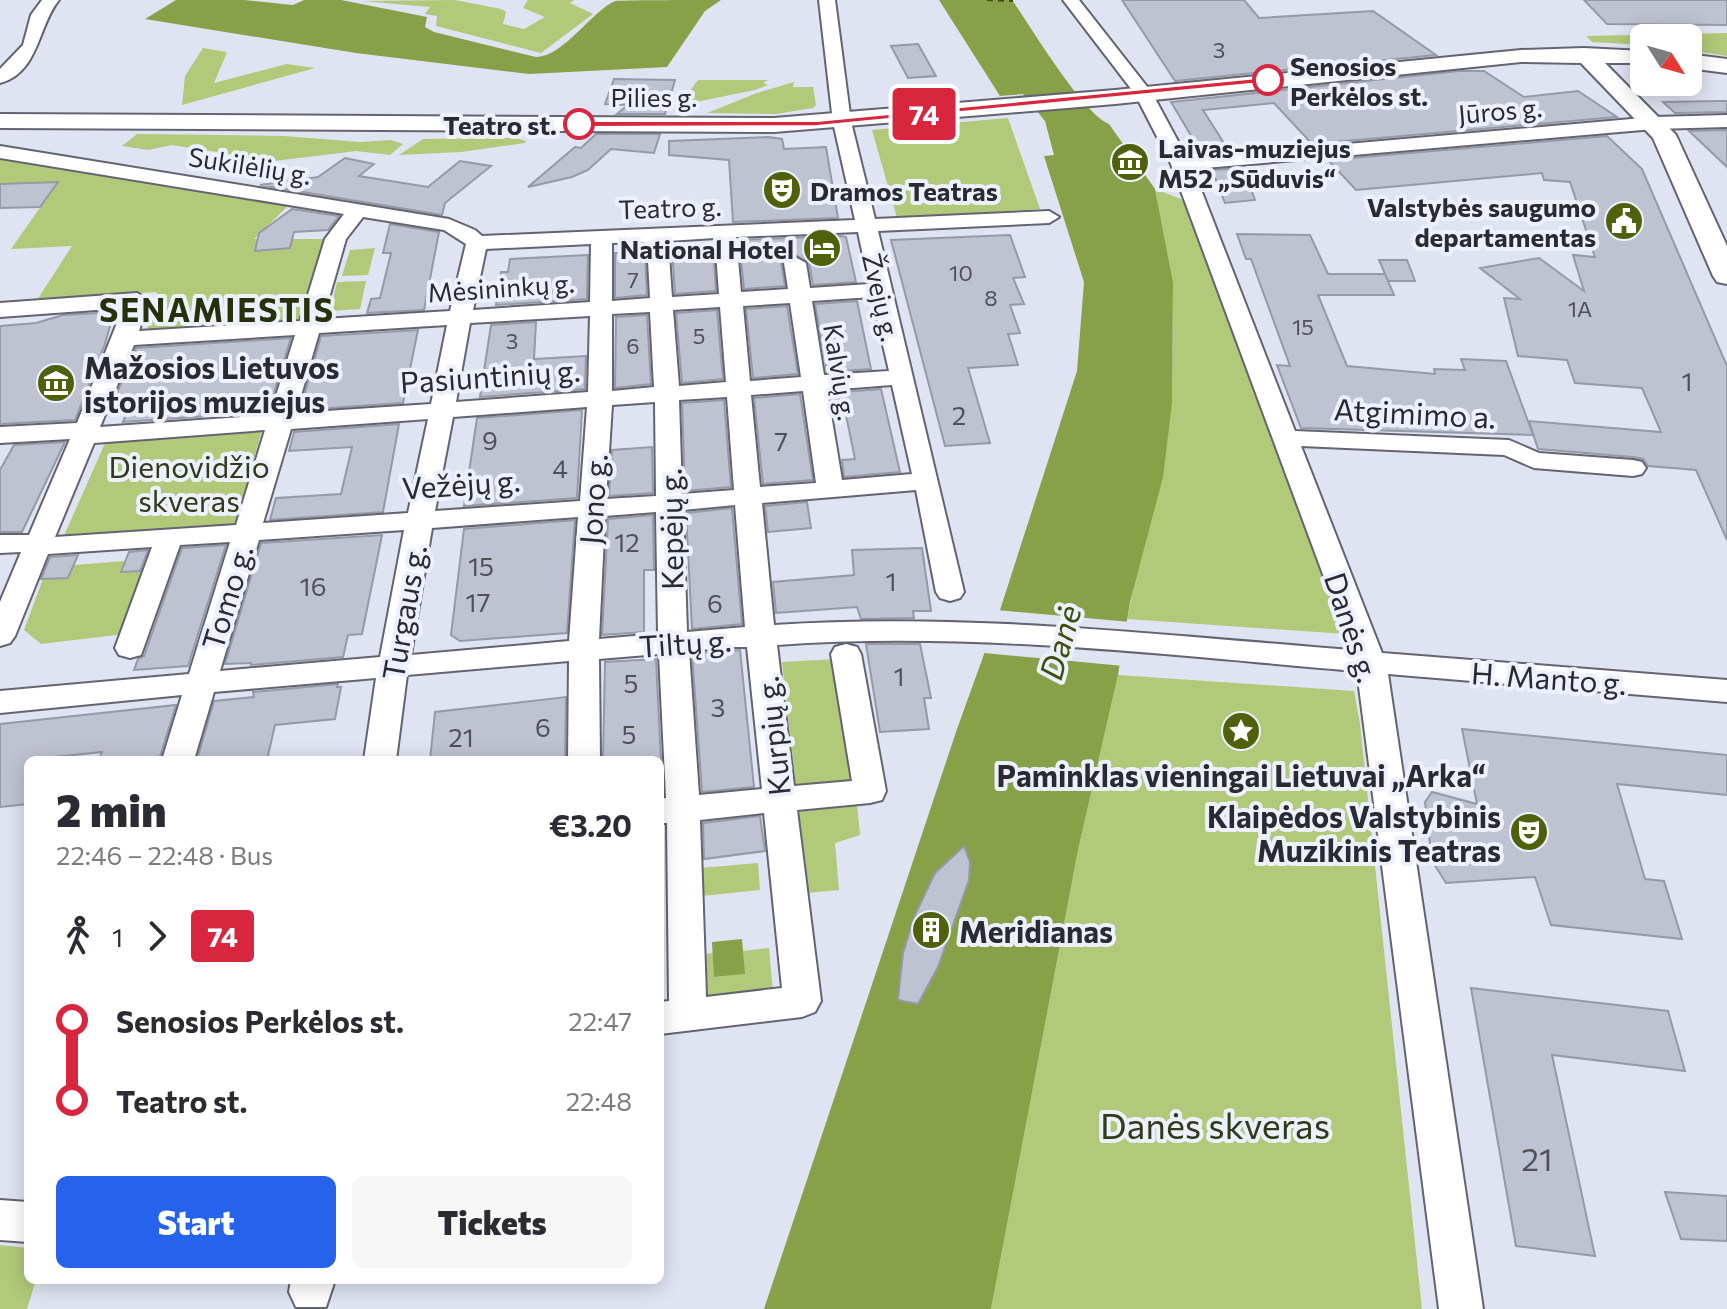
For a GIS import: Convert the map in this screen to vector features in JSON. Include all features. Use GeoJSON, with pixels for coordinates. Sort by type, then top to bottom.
{"type":"FeatureCollection","features":[{"type":"Feature","properties":{"kind":"main road","name":"Pilies g."},"geometry":{"type":"LineString","coordinates":[[0,121],[760,125],[842,122],[1479,59],[1584,54],[1630,56]]}},
{"type":"Feature","properties":{"kind":"main road"},"geometry":{"type":"LineString","coordinates":[[1584,54],[1654,123],[1670,147],[1727,276]]}},
{"type":"Feature","properties":{"kind":"main road"},"geometry":{"type":"LineString","coordinates":[[1702,63],[1727,66]]}},
{"type":"Feature","properties":{"kind":"street"},"geometry":{"type":"LineString","coordinates":[[0,78],[33,43],[40,10],[51,0]]}},
{"type":"Feature","properties":{"kind":"street","name":"Žvejų g."},"geometry":{"type":"LineString","coordinates":[[827,0],[842,122],[927,481],[950,592]]}},
{"type":"Feature","properties":{"kind":"street","name":"Danės g."},"geometry":{"type":"LineString","coordinates":[[1071,0],[1143,93],[1181,164],[1371,664],[1461,1309]]}},
{"type":"Feature","properties":{"kind":"street","name":"Jūros g."},"geometry":{"type":"LineString","coordinates":[[1181,164],[1654,123],[1727,121]]}},
{"type":"Feature","properties":{"kind":"street","name":"Sukilėlių g."},"geometry":{"type":"LineString","coordinates":[[0,152],[449,225],[477,235]]}},
{"type":"Feature","properties":{"kind":"street","name":"Tomo g."},"geometry":{"type":"LineString","coordinates":[[179,756],[336,239],[357,211]]}},
{"type":"Feature","properties":{"kind":"street","name":"Teatro g."},"geometry":{"type":"LineString","coordinates":[[477,235],[602,238],[1049,217]]}},
{"type":"Feature","properties":{"kind":"street","name":"Kurpių g."},"geometry":{"type":"LineString","coordinates":[[674,1016],[802,1001],[761,637],[734,300],[725,233]]}},
{"type":"Feature","properties":{"kind":"street","name":"Turgaus g."},"geometry":{"type":"LineString","coordinates":[[381,756],[392,665],[458,317],[477,235]]}},
{"type":"Feature","properties":{"kind":"street","name":"Kepėjų g."},"geometry":{"type":"LineString","coordinates":[[657,236],[663,304],[670,503],[674,1016]]}},
{"type":"Feature","properties":{"kind":"street","name":"Jono g."},"geometry":{"type":"LineString","coordinates":[[584,756],[584,650],[600,399],[602,238]]}},
{"type":"Feature","properties":{"kind":"street","name":"Kalvių g."},"geometry":{"type":"LineString","coordinates":[[795,263],[830,489]]}},
{"type":"Feature","properties":{"kind":"street","name":"Mėsininkų g."},"geometry":{"type":"LineString","coordinates":[[125,339],[881,290]]}},
{"type":"Feature","properties":{"kind":"street"},"geometry":{"type":"LineString","coordinates":[[0,310],[137,300],[125,339],[0,636]]}},
{"type":"Feature","properties":{"kind":"street","name":"Pasiuntinių g."},"geometry":{"type":"LineString","coordinates":[[0,435],[282,422],[901,377]]}},
{"type":"Feature","properties":{"kind":"street","name":"Atgimimo a."},"geometry":{"type":"LineString","coordinates":[[1287,438],[1509,448],[1534,460],[1633,468]]}},
{"type":"Feature","properties":{"kind":"street","name":"Vežėjų g."},"geometry":{"type":"LineString","coordinates":[[0,544],[38,543],[50,546],[670,503],[927,481]]}},
{"type":"Feature","properties":{"kind":"street"},"geometry":{"type":"LineString","coordinates":[[130,648],[169,537]]}},
{"type":"Feature","properties":{"kind":"street","name":"Tiltų g."},"geometry":{"type":"LineString","coordinates":[[0,702],[392,665],[673,643],[918,629],[986,631],[1371,664]]}},
{"type":"Feature","properties":{"kind":"street"},"geometry":{"type":"LineString","coordinates":[[672,810],[870,791],[846,654]]}},
{"type":"Feature","properties":{"kind":"street","name":"H. Manto g."},"geometry":{"type":"LineString","coordinates":[[1371,664],[1727,691]]}},
{"type":"Feature","properties":{"kind":"street"},"geometry":{"type":"LineString","coordinates":[[0,1220],[24,1222]]}},
{"type":"Feature","properties":{"kind":"green space"},"geometry":{"type":"Polygon","coordinates":[[[455,0],[501,9],[506,12],[503,24],[524,29],[545,17],[523,8],[528,0],[574,0],[570,3],[593,14],[541,53],[436,26],[437,16],[425,14],[430,7],[362,1],[455,0]]]}},
{"type":"Feature","properties":{"kind":"green space"},"geometry":{"type":"Polygon","coordinates":[[[1727,33],[1727,56],[1702,52],[1702,34],[1727,33]]]}},
{"type":"Feature","properties":{"kind":"green space"},"geometry":{"type":"Polygon","coordinates":[[[1630,35],[1630,44],[1592,42],[1586,36],[1630,35]]]}},
{"type":"Feature","properties":{"kind":"green space"},"geometry":{"type":"Polygon","coordinates":[[[203,48],[227,52],[214,83],[287,64],[315,68],[182,105],[185,76],[203,48]]]}},
{"type":"Feature","properties":{"kind":"green space"},"geometry":{"type":"Polygon","coordinates":[[[698,80],[768,80],[763,83],[768,85],[686,104],[686,96],[698,80]]]}},
{"type":"Feature","properties":{"kind":"green space"},"geometry":{"type":"Polygon","coordinates":[[[794,82],[793,87],[813,87],[816,105],[813,108],[776,114],[707,113],[757,93],[794,82]]]}},
{"type":"Feature","properties":{"kind":"green space"},"geometry":{"type":"Polygon","coordinates":[[[1008,118],[1040,209],[897,218],[872,130],[1008,118]]]}},
{"type":"Feature","properties":{"kind":"green space"},"geometry":{"type":"Polygon","coordinates":[[[137,134],[284,136],[360,142],[391,140],[403,144],[390,155],[356,151],[274,161],[172,145],[148,150],[122,146],[137,134]]]}},
{"type":"Feature","properties":{"kind":"green space"},"geometry":{"type":"Polygon","coordinates":[[[516,138],[526,141],[461,152],[399,155],[423,139],[516,138]]]}},
{"type":"Feature","properties":{"kind":"green space"},"geometry":{"type":"Polygon","coordinates":[[[0,159],[289,205],[254,239],[328,239],[300,324],[188,331],[147,329],[157,292],[37,300],[72,246],[11,249],[58,182],[0,186],[0,159]]]}},
{"type":"Feature","properties":{"kind":"green space"},"geometry":{"type":"Polygon","coordinates":[[[1155,189],[1197,205],[1360,635],[1127,619],[1172,403],[1173,282],[1155,189]]]}},
{"type":"Feature","properties":{"kind":"green space"},"geometry":{"type":"Polygon","coordinates":[[[375,248],[368,275],[342,276],[350,250],[375,248]]]}},
{"type":"Feature","properties":{"kind":"green space"},"geometry":{"type":"Polygon","coordinates":[[[366,281],[360,309],[330,311],[337,282],[366,281]]]}},
{"type":"Feature","properties":{"kind":"green space","name":"Dienovidžio skveras"},"geometry":{"type":"Polygon","coordinates":[[[262,430],[235,526],[63,538],[106,441],[262,430]]]}},
{"type":"Feature","properties":{"kind":"green space"},"geometry":{"type":"Polygon","coordinates":[[[125,561],[121,572],[151,570],[125,634],[41,644],[24,630],[43,579],[67,578],[74,565],[125,561]]]}},
{"type":"Feature","properties":{"kind":"green space"},"geometry":{"type":"Polygon","coordinates":[[[836,659],[853,782],[796,787],[782,662],[836,659]]]}},
{"type":"Feature","properties":{"kind":"green space","name":"Danės skveras"},"geometry":{"type":"Polygon","coordinates":[[[1118,675],[1354,691],[1422,1309],[991,1309],[1078,850],[1118,675]]]}},
{"type":"Feature","properties":{"kind":"green space"},"geometry":{"type":"Polygon","coordinates":[[[857,804],[860,835],[835,843],[839,890],[806,893],[795,810],[857,804]]]}},
{"type":"Feature","properties":{"kind":"green space"},"geometry":{"type":"Polygon","coordinates":[[[758,863],[760,890],[702,896],[700,868],[758,863]]]}},
{"type":"Feature","properties":{"kind":"green space"},"geometry":{"type":"Polygon","coordinates":[[[769,948],[773,993],[706,1000],[704,954],[713,953],[715,977],[744,974],[743,951],[769,948]]]}},
{"type":"Feature","properties":{"kind":"green space"},"geometry":{"type":"Polygon","coordinates":[[[0,1245],[24,1248],[24,1284],[35,1284],[27,1309],[0,1309],[0,1245]]]}},
{"type":"Feature","properties":{"kind":"water"},"geometry":{"type":"Polygon","coordinates":[[[176,0],[244,0],[293,5],[304,0],[341,0],[427,17],[425,27],[434,32],[536,57],[556,50],[615,1],[721,0],[705,11],[667,67],[529,74],[356,53],[145,19],[176,0]]]}},
{"type":"Feature","properties":{"kind":"water","name":"Danė"},"geometry":{"type":"Polygon","coordinates":[[[939,0],[1012,0],[1071,87],[1098,117],[1109,124],[1155,189],[1173,282],[1172,403],[1163,477],[1130,602],[1118,675],[1078,850],[991,1309],[764,1309],[957,729],[1000,610],[1077,371],[1084,282],[1044,156],[1054,155],[1045,121],[1023,94],[1000,96],[939,0]]]}},
{"type":"Feature","properties":{"kind":"water"},"geometry":{"type":"Polygon","coordinates":[[[742,939],[745,974],[714,977],[712,942],[742,939]]]}},
{"type":"Feature","properties":{"kind":"pier"},"geometry":{"type":"Polygon","coordinates":[[[996,610],[1131,622],[1124,666],[984,653],[996,610]]]}},
{"type":"Feature","properties":{"kind":"building"},"geometry":{"type":"Polygon","coordinates":[[[1122,0],[1244,0],[1259,18],[1373,11],[1436,55],[1175,81],[1122,0]]]}},
{"type":"Feature","properties":{"kind":"building"},"geometry":{"type":"Polygon","coordinates":[[[1584,0],[1727,0],[1727,25],[1607,24],[1584,0]]]}},
{"type":"Feature","properties":{"kind":"building"},"geometry":{"type":"Polygon","coordinates":[[[918,44],[936,76],[908,78],[891,46],[918,44]]]}},
{"type":"Feature","properties":{"kind":"building"},"geometry":{"type":"Polygon","coordinates":[[[1459,71],[1484,71],[1524,97],[1578,91],[1617,117],[1312,144],[1274,103],[1203,110],[1229,151],[1202,154],[1171,102],[1459,71]]]}},
{"type":"Feature","properties":{"kind":"building"},"geometry":{"type":"Polygon","coordinates":[[[614,79],[675,80],[665,114],[617,114],[628,105],[605,104],[614,79]]]}},
{"type":"Feature","properties":{"kind":"building"},"geometry":{"type":"Polygon","coordinates":[[[1727,101],[1727,112],[1675,113],[1663,102],[1727,101]]]}},
{"type":"Feature","properties":{"kind":"building"},"geometry":{"type":"Polygon","coordinates":[[[1727,130],[1727,167],[1689,131],[1727,130]]]}},
{"type":"Feature","properties":{"kind":"building"},"geometry":{"type":"Polygon","coordinates":[[[596,134],[660,134],[654,153],[611,149],[588,170],[528,187],[575,147],[581,148],[596,134]]]}},
{"type":"Feature","properties":{"kind":"building"},"geometry":{"type":"Polygon","coordinates":[[[1607,136],[1642,169],[1727,366],[1727,540],[1696,470],[1648,466],[1643,459],[1633,457],[1538,449],[1529,421],[1661,432],[1642,388],[1575,383],[1567,360],[1518,356],[1504,298],[1520,299],[1480,268],[1539,258],[1584,291],[1573,255],[1595,257],[1570,182],[1544,180],[1542,173],[1356,190],[1328,160],[1607,136]]]}},
{"type":"Feature","properties":{"kind":"building","name":"Dramos Teatras"},"geometry":{"type":"Polygon","coordinates":[[[782,139],[784,149],[826,147],[838,218],[733,222],[729,160],[669,155],[669,141],[782,139]]]}},
{"type":"Feature","properties":{"kind":"building"},"geometry":{"type":"Polygon","coordinates":[[[345,158],[374,164],[359,176],[428,187],[460,161],[491,166],[445,203],[442,215],[260,185],[318,177],[345,158]]]}},
{"type":"Feature","properties":{"kind":"building"},"geometry":{"type":"Polygon","coordinates":[[[1243,168],[1255,200],[1225,203],[1212,170],[1243,168]]]}},
{"type":"Feature","properties":{"kind":"building"},"geometry":{"type":"Polygon","coordinates":[[[58,182],[40,207],[0,208],[0,184],[58,182]]]}},
{"type":"Feature","properties":{"kind":"building"},"geometry":{"type":"Polygon","coordinates":[[[292,209],[339,216],[328,230],[294,232],[290,248],[255,251],[259,233],[292,209]]]}},
{"type":"Feature","properties":{"kind":"building"},"geometry":{"type":"Polygon","coordinates":[[[390,224],[439,232],[424,310],[367,313],[371,299],[380,298],[391,253],[383,253],[390,224]]]}},
{"type":"Feature","properties":{"kind":"building"},"geometry":{"type":"Polygon","coordinates":[[[1237,234],[1310,235],[1328,274],[1385,274],[1394,295],[1318,295],[1347,366],[1435,374],[1434,369],[1465,370],[1461,359],[1506,361],[1533,435],[1301,428],[1277,365],[1290,366],[1251,259],[1246,259],[1237,234]]]}},
{"type":"Feature","properties":{"kind":"building"},"geometry":{"type":"Polygon","coordinates":[[[1010,235],[1025,277],[1013,278],[1024,304],[1010,305],[1020,333],[1008,334],[1018,365],[968,368],[990,443],[945,446],[891,240],[1010,235]]]}},
{"type":"Feature","properties":{"kind":"building"},"geometry":{"type":"Polygon","coordinates":[[[846,237],[856,282],[813,285],[809,263],[794,254],[781,262],[785,286],[744,289],[739,240],[846,237]]]}},
{"type":"Feature","properties":{"kind":"building"},"geometry":{"type":"Polygon","coordinates":[[[713,246],[716,291],[675,294],[672,249],[713,246]]]}},
{"type":"Feature","properties":{"kind":"building"},"geometry":{"type":"Polygon","coordinates":[[[645,252],[647,295],[615,298],[615,253],[645,252]]]}},
{"type":"Feature","properties":{"kind":"building"},"geometry":{"type":"Polygon","coordinates":[[[588,255],[587,299],[496,305],[501,272],[508,272],[510,259],[588,255]]]}},
{"type":"Feature","properties":{"kind":"building"},"geometry":{"type":"Polygon","coordinates":[[[1379,260],[1407,260],[1415,281],[1388,281],[1379,260]]]}},
{"type":"Feature","properties":{"kind":"building"},"geometry":{"type":"Polygon","coordinates":[[[857,301],[871,369],[827,372],[815,304],[857,301]]]}},
{"type":"Feature","properties":{"kind":"building"},"geometry":{"type":"Polygon","coordinates":[[[787,306],[798,374],[753,378],[746,309],[787,306]]]}},
{"type":"Feature","properties":{"kind":"building"},"geometry":{"type":"Polygon","coordinates":[[[717,310],[723,379],[682,383],[676,313],[717,310]]]}},
{"type":"Feature","properties":{"kind":"building"},"geometry":{"type":"Polygon","coordinates":[[[114,312],[105,344],[75,420],[0,424],[0,326],[36,323],[63,315],[114,312]]]}},
{"type":"Feature","properties":{"kind":"building"},"geometry":{"type":"Polygon","coordinates":[[[647,315],[651,384],[615,388],[616,317],[647,315]]]}},
{"type":"Feature","properties":{"kind":"building"},"geometry":{"type":"Polygon","coordinates":[[[536,322],[534,359],[586,356],[585,389],[480,397],[491,325],[536,322]]]}},
{"type":"Feature","properties":{"kind":"building"},"geometry":{"type":"Polygon","coordinates":[[[418,330],[403,403],[300,410],[321,336],[418,330]]]}},
{"type":"Feature","properties":{"kind":"building"},"geometry":{"type":"Polygon","coordinates":[[[291,338],[268,412],[123,422],[128,409],[110,410],[136,348],[291,338]]]}},
{"type":"Feature","properties":{"kind":"building"},"geometry":{"type":"Polygon","coordinates":[[[881,389],[900,472],[844,477],[842,460],[855,459],[846,415],[834,415],[830,393],[881,389]]]}},
{"type":"Feature","properties":{"kind":"building"},"geometry":{"type":"Polygon","coordinates":[[[800,394],[813,480],[763,484],[754,398],[800,394]]]}},
{"type":"Feature","properties":{"kind":"building"},"geometry":{"type":"Polygon","coordinates":[[[724,400],[731,487],[685,491],[682,403],[724,400]]]}},
{"type":"Feature","properties":{"kind":"building"},"geometry":{"type":"Polygon","coordinates":[[[582,410],[577,498],[464,506],[477,418],[582,410]]]}},
{"type":"Feature","properties":{"kind":"building"},"geometry":{"type":"Polygon","coordinates":[[[399,424],[383,512],[270,520],[276,498],[341,494],[352,447],[289,451],[294,432],[399,424]]]}},
{"type":"Feature","properties":{"kind":"building"},"geometry":{"type":"Polygon","coordinates":[[[65,442],[22,532],[0,532],[0,470],[14,445],[65,442]]]}},
{"type":"Feature","properties":{"kind":"building"},"geometry":{"type":"Polygon","coordinates":[[[652,447],[653,493],[609,496],[612,450],[652,447]]]}},
{"type":"Feature","properties":{"kind":"building"},"geometry":{"type":"Polygon","coordinates":[[[807,502],[811,528],[768,532],[765,506],[807,502]]]}},
{"type":"Feature","properties":{"kind":"building"},"geometry":{"type":"Polygon","coordinates":[[[732,508],[742,624],[692,629],[686,513],[732,508]]]}},
{"type":"Feature","properties":{"kind":"building"},"geometry":{"type":"Polygon","coordinates":[[[653,515],[654,570],[644,570],[644,632],[602,635],[608,519],[653,515]]]}},
{"type":"Feature","properties":{"kind":"building"},"geometry":{"type":"Polygon","coordinates":[[[575,520],[567,633],[460,641],[451,635],[464,529],[575,520]]]}},
{"type":"Feature","properties":{"kind":"building"},"geometry":{"type":"Polygon","coordinates":[[[382,535],[362,634],[348,635],[343,657],[251,665],[225,664],[261,543],[382,535]]]}},
{"type":"Feature","properties":{"kind":"building"},"geometry":{"type":"Polygon","coordinates":[[[226,545],[188,666],[134,670],[138,659],[144,656],[182,548],[226,545]]]}},
{"type":"Feature","properties":{"kind":"building"},"geometry":{"type":"Polygon","coordinates":[[[922,548],[931,611],[913,611],[914,618],[861,619],[857,607],[776,613],[773,582],[854,575],[852,550],[922,548]]]}},
{"type":"Feature","properties":{"kind":"building"},"geometry":{"type":"Polygon","coordinates":[[[148,550],[140,571],[121,572],[129,552],[148,550]]]}},
{"type":"Feature","properties":{"kind":"building"},"geometry":{"type":"Polygon","coordinates":[[[78,555],[68,578],[41,579],[50,557],[78,555]]]}},
{"type":"Feature","properties":{"kind":"building"},"geometry":{"type":"Polygon","coordinates":[[[866,644],[920,644],[931,698],[924,698],[929,729],[880,732],[866,644]]]}},
{"type":"Feature","properties":{"kind":"building"},"geometry":{"type":"Polygon","coordinates":[[[740,650],[754,787],[702,792],[692,654],[740,650]]]}},
{"type":"Feature","properties":{"kind":"building"},"geometry":{"type":"Polygon","coordinates":[[[656,659],[661,756],[603,756],[605,662],[656,659]]]}},
{"type":"Feature","properties":{"kind":"building"},"geometry":{"type":"Polygon","coordinates":[[[338,684],[337,687],[341,687],[335,719],[275,725],[268,756],[198,756],[214,701],[254,697],[253,692],[338,684]]]}},
{"type":"Feature","properties":{"kind":"building"},"geometry":{"type":"Polygon","coordinates":[[[566,697],[565,756],[430,756],[435,712],[566,697]]]}},
{"type":"Feature","properties":{"kind":"building"},"geometry":{"type":"Polygon","coordinates":[[[176,705],[160,756],[100,756],[102,752],[24,756],[24,804],[0,807],[0,724],[176,705]]]}},
{"type":"Feature","properties":{"kind":"building","name":"Klaipėdos Valstybinis Muzikinis Teatras"},"geometry":{"type":"Polygon","coordinates":[[[1462,729],[1727,755],[1727,795],[1617,784],[1645,879],[1664,881],[1682,939],[1551,925],[1535,877],[1446,883],[1432,861],[1425,802],[1432,792],[1477,804],[1462,729]]]}},
{"type":"Feature","properties":{"kind":"building"},"geometry":{"type":"Polygon","coordinates":[[[760,816],[765,851],[704,859],[703,823],[760,816]]]}},
{"type":"Feature","properties":{"kind":"building","name":"Meridianas"},"geometry":{"type":"Polygon","coordinates":[[[964,846],[970,862],[969,880],[938,967],[918,1004],[898,1000],[903,953],[915,915],[935,873],[964,846]]]}},
{"type":"Feature","properties":{"kind":"building"},"geometry":{"type":"Polygon","coordinates":[[[1471,988],[1668,1011],[1685,1071],[1552,1055],[1595,1256],[1516,1246],[1471,988]]]}},
{"type":"Feature","properties":{"kind":"building"},"geometry":{"type":"Polygon","coordinates":[[[1665,1192],[1727,1196],[1727,1241],[1681,1239],[1665,1192]]]}},
{"type":"Feature","properties":{"kind":"ferry route"},"geometry":{"type":"LineString","coordinates":[[987,0],[1013,1]]}},
{"type":"Feature","properties":{"kind":"bus line","name":"74"},"geometry":{"type":"LineString","coordinates":[[579,124],[817,123],[1268,80]]}},
{"type":"Feature","properties":{"kind":"place","name":"Senosios Perkėlos st."},"geometry":{"type":"Point","coordinates":[1268,80]}},
{"type":"Feature","properties":{"kind":"place","name":"Teatro st."},"geometry":{"type":"Point","coordinates":[579,124]}},
{"type":"Feature","properties":{"kind":"place","name":"Laivas-muziejus M52 „Sūduvis“"},"geometry":{"type":"Point","coordinates":[1130,162]}},
{"type":"Feature","properties":{"kind":"place","name":"Dramos Teatras"},"geometry":{"type":"Point","coordinates":[782,190]}},
{"type":"Feature","properties":{"kind":"place","name":"Valstybės saugumo departamentas"},"geometry":{"type":"Point","coordinates":[1624,221]}},
{"type":"Feature","properties":{"kind":"place","name":"National Hotel"},"geometry":{"type":"Point","coordinates":[822,248]}},
{"type":"Feature","properties":{"kind":"place","name":"Mažosios Lietuvos istorijos muziejus"},"geometry":{"type":"Point","coordinates":[56,383]}},
{"type":"Feature","properties":{"kind":"place","name":"Paminklas vieningai Lietuvai „Arka“"},"geometry":{"type":"Point","coordinates":[1241,731]}},
{"type":"Feature","properties":{"kind":"place","name":"Klaipėdos Valstybinis Muzikinis Teatras"},"geometry":{"type":"Point","coordinates":[1529,832]}},
{"type":"Feature","properties":{"kind":"place","name":"Meridianas"},"geometry":{"type":"Point","coordinates":[931,930]}},
{"type":"Feature","properties":{"kind":"district","name":"SENAMIESTIS"},"geometry":{"type":"Point","coordinates":[217,309]}}]}
